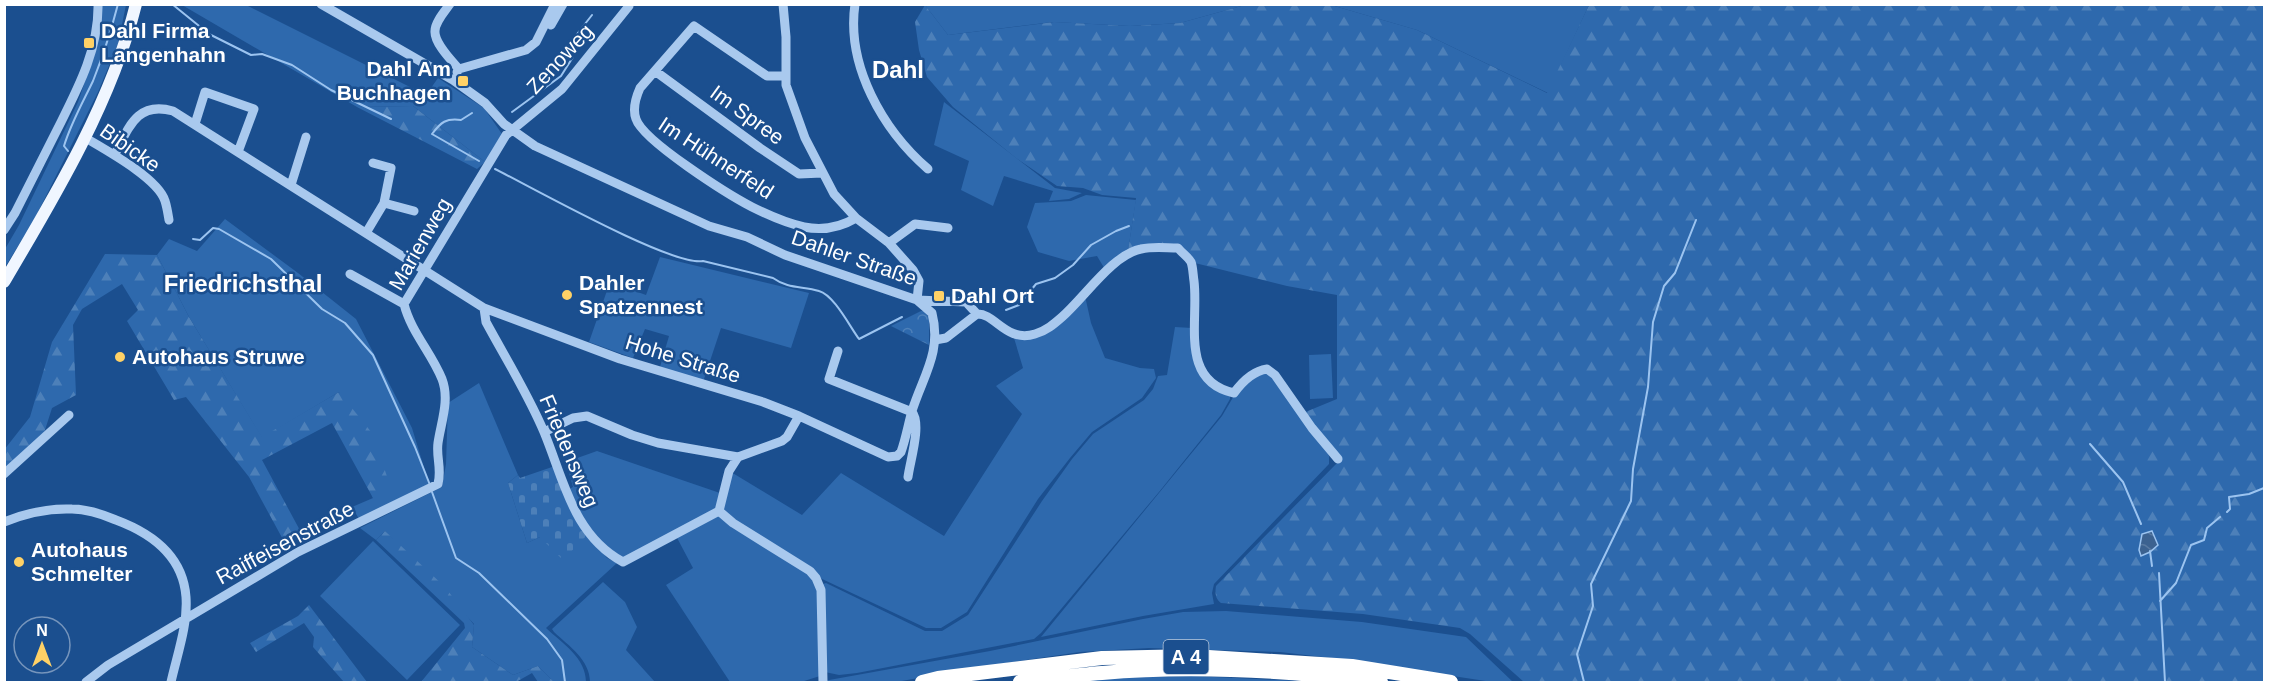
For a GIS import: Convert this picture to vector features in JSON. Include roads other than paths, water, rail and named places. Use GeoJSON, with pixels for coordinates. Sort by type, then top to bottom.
{"type":"FeatureCollection","features":[{"type":"Feature","properties":{"kind":"highway","name":"A 4"},"geometry":{"type":"LineString","coordinates":[[922,682],[938,678],[1102,658],[1193,656],[1352,666],[1451,682]]}},
{"type":"Feature","properties":{"kind":"highway","name":"A 4"},"geometry":{"type":"LineString","coordinates":[[1020,682],[1103,673],[1196,670],[1308,675],[1381,682]]}},
{"type":"Feature","properties":{"kind":"main road"},"geometry":{"type":"LineString","coordinates":[[4,282],[39,223],[84,137],[118,64],[136,4]]}},
{"type":"Feature","properties":{"kind":"street"},"geometry":{"type":"LineString","coordinates":[[4,230],[58,127],[92,54],[98,4]]}},
{"type":"Feature","properties":{"kind":"street","name":"Dahler Straße"},"geometry":{"type":"LineString","coordinates":[[321,4],[453,80],[485,103],[504,124],[535,146],[709,226],[747,237],[786,255],[917,300],[966,302],[977,314],[985,315],[1008,332],[1022,335],[1036,334],[1053,325],[1073,308],[1119,259],[1131,252],[1153,247],[1178,248],[1191,263],[1196,293],[1194,344],[1197,359],[1209,380],[1214,386],[1234,393],[1258,370],[1266,369],[1275,375],[1312,428],[1338,459]]}},
{"type":"Feature","properties":{"kind":"street"},"geometry":{"type":"LineString","coordinates":[[450,4],[436,24],[435,30],[438,41],[459,69]]}},
{"type":"Feature","properties":{"kind":"street"},"geometry":{"type":"LineString","coordinates":[[536,42],[555,4]]}},
{"type":"Feature","properties":{"kind":"street"},"geometry":{"type":"LineString","coordinates":[[453,80],[459,69],[526,50],[544,36],[563,4]]}},
{"type":"Feature","properties":{"kind":"street"},"geometry":{"type":"LineString","coordinates":[[783,4],[786,86],[805,138],[834,194],[856,218],[889,243],[909,264],[917,276],[919,288],[917,300],[931,310],[935,340],[933,358],[912,412]]}},
{"type":"Feature","properties":{"kind":"street"},"geometry":{"type":"LineString","coordinates":[[855,4],[857,52],[868,88],[905,147],[928,169]]}},
{"type":"Feature","properties":{"kind":"street","name":"Zenoweg"},"geometry":{"type":"LineString","coordinates":[[512,130],[562,89],[629,6]]}},
{"type":"Feature","properties":{"kind":"street","name":"Im Hühnerfeld"},"geometry":{"type":"LineString","coordinates":[[786,76],[767,75],[694,26],[640,88],[634,108],[636,119],[643,132],[660,146],[750,206],[790,223],[825,229],[846,224],[856,218]]}},
{"type":"Feature","properties":{"kind":"street","name":"Im Spree"},"geometry":{"type":"LineString","coordinates":[[655,71],[799,174],[822,173]]}},
{"type":"Feature","properties":{"kind":"street"},"geometry":{"type":"LineString","coordinates":[[195,124],[205,92],[255,109],[238,152]]}},
{"type":"Feature","properties":{"kind":"street","name":"Hohe Straße"},"geometry":{"type":"LineString","coordinates":[[115,154],[135,119],[141,113],[149,109],[161,108],[173,111],[484,308],[620,359],[763,402],[888,457],[897,456],[902,452],[912,412]]}},
{"type":"Feature","properties":{"kind":"street","name":"Marienweg"},"geometry":{"type":"LineString","coordinates":[[404,502],[438,484],[441,474],[438,442],[445,411],[443,380],[408,320],[404,304],[506,135],[512,130]]}},
{"type":"Feature","properties":{"kind":"street","name":"Bibicke"},"geometry":{"type":"LineString","coordinates":[[84,137],[115,154],[151,183],[165,199],[169,220]]}},
{"type":"Feature","properties":{"kind":"street"},"geometry":{"type":"LineString","coordinates":[[291,185],[306,137]]}},
{"type":"Feature","properties":{"kind":"street"},"geometry":{"type":"LineString","coordinates":[[366,233],[384,203],[391,168],[373,163]]}},
{"type":"Feature","properties":{"kind":"street"},"geometry":{"type":"LineString","coordinates":[[384,203],[414,211]]}},
{"type":"Feature","properties":{"kind":"street"},"geometry":{"type":"LineString","coordinates":[[889,243],[915,224],[948,228]]}},
{"type":"Feature","properties":{"kind":"street"},"geometry":{"type":"LineString","coordinates":[[350,274],[404,304]]}},
{"type":"Feature","properties":{"kind":"street","name":"Friedensweg"},"geometry":{"type":"LineString","coordinates":[[484,308],[486,322],[544,432],[574,512],[584,528],[608,553],[623,562],[719,511]]}},
{"type":"Feature","properties":{"kind":"street"},"geometry":{"type":"LineString","coordinates":[[935,340],[946,338],[977,314]]}},
{"type":"Feature","properties":{"kind":"street"},"geometry":{"type":"LineString","coordinates":[[838,351],[829,379],[912,412],[916,416],[917,427],[908,477]]}},
{"type":"Feature","properties":{"kind":"street"},"geometry":{"type":"LineString","coordinates":[[4,474],[69,415]]}},
{"type":"Feature","properties":{"kind":"street"},"geometry":{"type":"LineString","coordinates":[[544,432],[573,418],[587,416],[658,443],[738,457],[782,441],[787,437],[799,416]]}},
{"type":"Feature","properties":{"kind":"street"},"geometry":{"type":"LineString","coordinates":[[738,457],[729,471],[719,511],[758,539],[810,571],[816,578],[821,590],[823,682]]}},
{"type":"Feature","properties":{"kind":"street","name":"Raiffeisenstraße"},"geometry":{"type":"LineString","coordinates":[[86,682],[108,665],[298,552],[404,502]]}},
{"type":"Feature","properties":{"kind":"street"},"geometry":{"type":"LineString","coordinates":[[4,522],[22,515],[52,509],[74,509],[100,514],[139,529],[156,540],[178,567],[186,597],[185,619],[171,682]]}},
{"type":"Feature","properties":{"kind":"water"},"geometry":{"type":"Polygon","coordinates":[[[2152,531],[2158,545],[2141,556],[2139,550],[2142,534],[2152,531]]]}},
{"type":"Feature","properties":{"kind":"waterway"},"geometry":{"type":"LineString","coordinates":[[68,151],[64,146],[67,137],[97,72],[118,4]]}},
{"type":"Feature","properties":{"kind":"waterway"},"geometry":{"type":"LineString","coordinates":[[172,4],[209,34],[251,55],[262,54],[292,65],[331,90],[391,119]]}},
{"type":"Feature","properties":{"kind":"waterway"},"geometry":{"type":"LineString","coordinates":[[574,38],[592,15]]}},
{"type":"Feature","properties":{"kind":"waterway"},"geometry":{"type":"LineString","coordinates":[[512,112],[561,76],[573,57]]}},
{"type":"Feature","properties":{"kind":"waterway"},"geometry":{"type":"LineString","coordinates":[[472,113],[461,120],[444,122],[432,134],[479,161]]}},
{"type":"Feature","properties":{"kind":"waterway"},"geometry":{"type":"LineString","coordinates":[[495,169],[601,224],[663,252],[687,260],[703,261],[773,278],[790,286],[819,291],[836,305],[859,339],[902,317]]}},
{"type":"Feature","properties":{"kind":"waterway"},"geometry":{"type":"LineString","coordinates":[[1584,682],[1577,654],[1593,606],[1591,584],[1631,501],[1633,469],[1648,387],[1653,322],[1664,286],[1675,273],[1696,220]]}},
{"type":"Feature","properties":{"kind":"waterway"},"geometry":{"type":"LineString","coordinates":[[1006,310],[1019,305],[1036,284],[1055,278],[1073,265],[1091,245],[1129,226]]}},
{"type":"Feature","properties":{"kind":"waterway"},"geometry":{"type":"LineString","coordinates":[[193,239],[200,240],[213,228],[219,229],[271,259],[322,309],[345,323],[373,355],[430,485]]}},
{"type":"Feature","properties":{"kind":"waterway"},"geometry":{"type":"LineString","coordinates":[[2090,444],[2123,482],[2141,524]]}},
{"type":"Feature","properties":{"kind":"waterway"},"geometry":{"type":"LineString","coordinates":[[2227,512],[2230,509],[2229,497],[2249,494],[2264,488]]}},
{"type":"Feature","properties":{"kind":"waterway"},"geometry":{"type":"LineString","coordinates":[[432,492],[456,558],[479,573],[547,639],[562,660],[565,682]]}},
{"type":"Feature","properties":{"kind":"waterway"},"geometry":{"type":"LineString","coordinates":[[2160,601],[2176,583],[2191,545],[2204,540],[2207,528],[2220,517]]}},
{"type":"Feature","properties":{"kind":"waterway"},"geometry":{"type":"LineString","coordinates":[[2150,551],[2152,566]]}},
{"type":"Feature","properties":{"kind":"waterway"},"geometry":{"type":"LineString","coordinates":[[2159,573],[2165,682]]}},
{"type":"Feature","properties":{"kind":"place","name":"Dahl Firma Langenhahn"},"geometry":{"type":"Point","coordinates":[89,43]}},
{"type":"Feature","properties":{"kind":"place","name":"Dahl Am Buchhagen"},"geometry":{"type":"Point","coordinates":[463,81]}},
{"type":"Feature","properties":{"kind":"place","name":"Dahler Spatzennest"},"geometry":{"type":"Point","coordinates":[567,295]}},
{"type":"Feature","properties":{"kind":"place","name":"Dahl Ort"},"geometry":{"type":"Point","coordinates":[939,296]}},
{"type":"Feature","properties":{"kind":"place","name":"Autohaus Struwe"},"geometry":{"type":"Point","coordinates":[120,357]}},
{"type":"Feature","properties":{"kind":"place","name":"Autohaus Schmelter"},"geometry":{"type":"Point","coordinates":[19,562]}},
{"type":"Feature","properties":{"kind":"district","name":"Dahl"},"geometry":{"type":"Point","coordinates":[898,70]}},
{"type":"Feature","properties":{"kind":"district","name":"Friedrichsthal"},"geometry":{"type":"Point","coordinates":[243,284]}}]}
